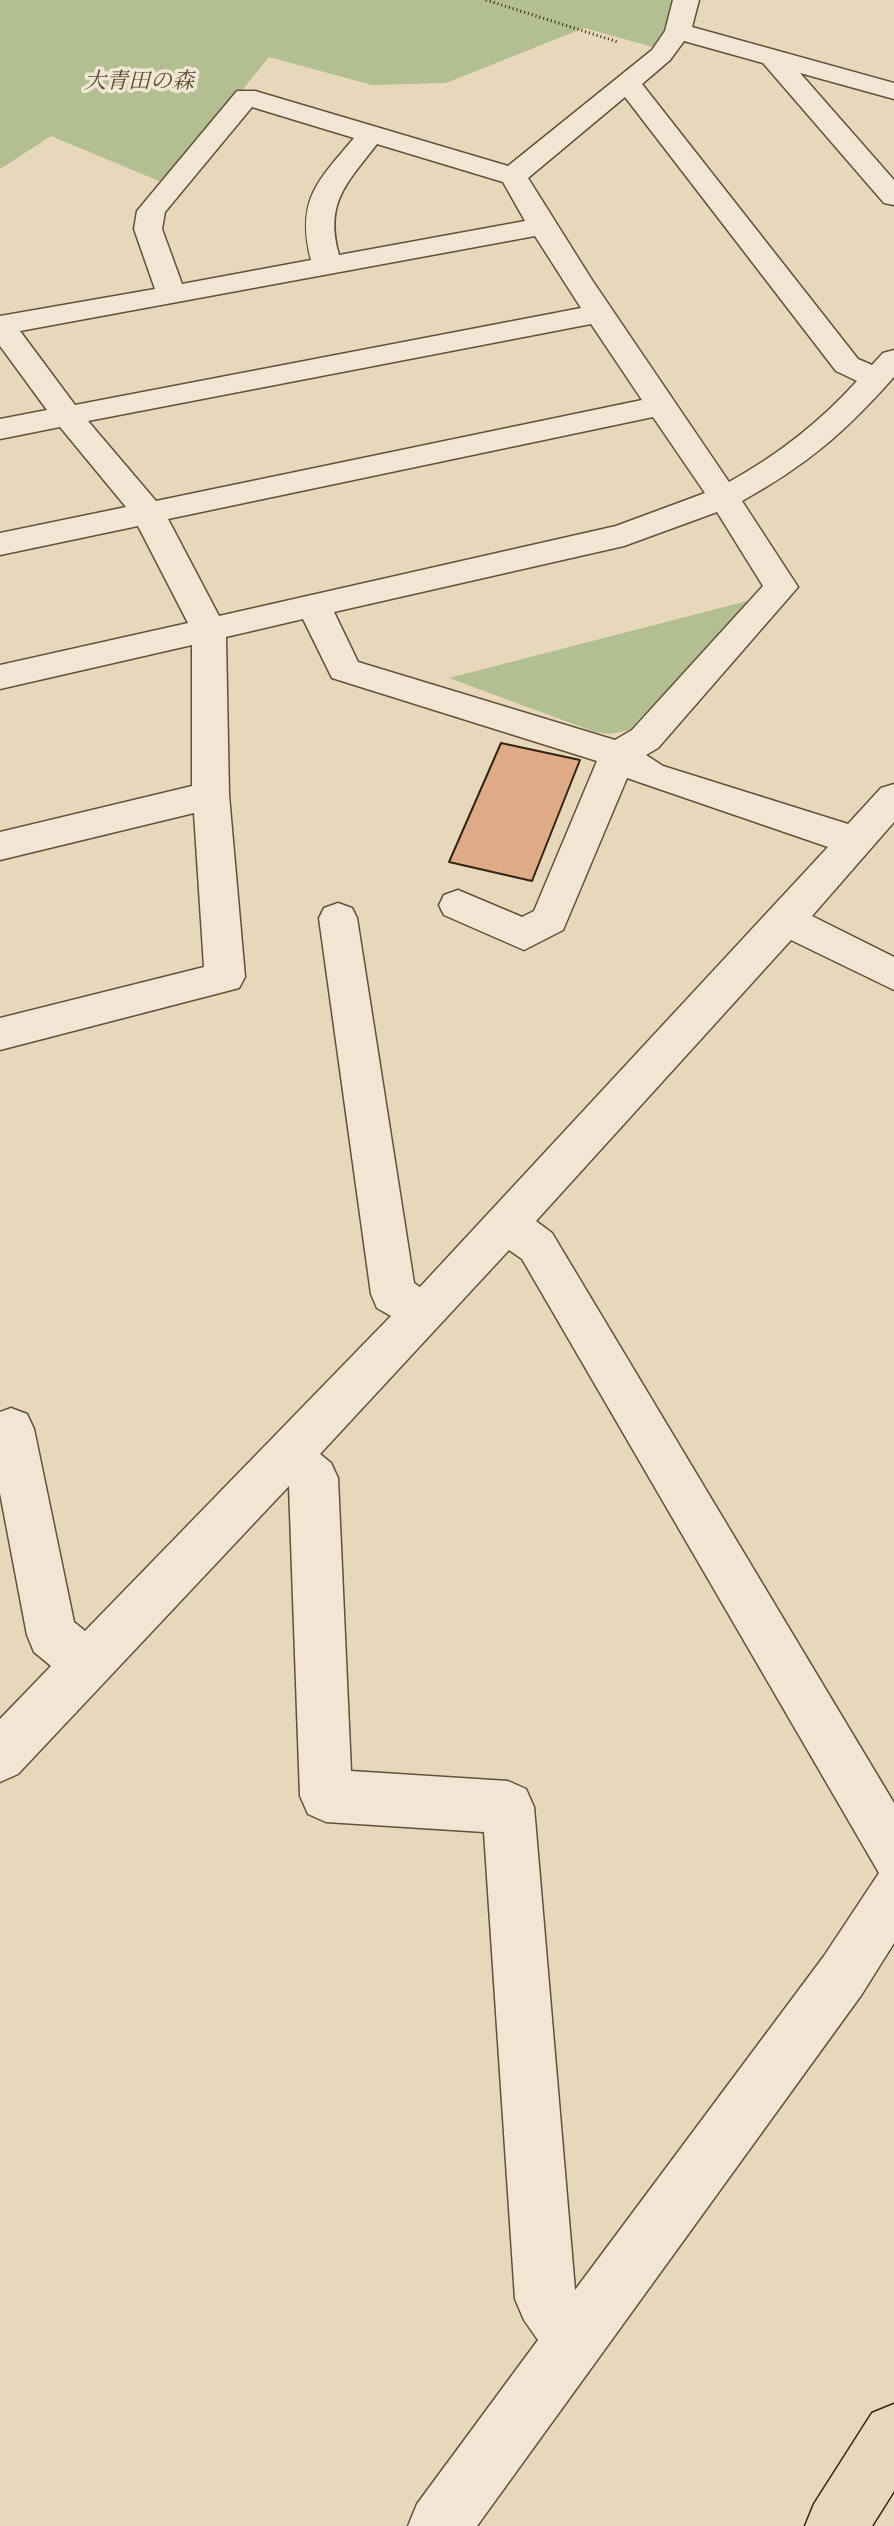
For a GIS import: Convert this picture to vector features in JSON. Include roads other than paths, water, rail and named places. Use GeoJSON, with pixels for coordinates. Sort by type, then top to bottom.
{"type":"FeatureCollection","features":[{"type":"Feature","properties":{"kind":"highway"},"geometry":{"type":"LineString","coordinates":[[836,2526],[894,2435]]}},
{"type":"Feature","properties":{"kind":"street"},"geometry":{"type":"LineString","coordinates":[[513,176],[661,55],[678,31],[686,0]]}},
{"type":"Feature","properties":{"kind":"street"},"geometry":{"type":"LineString","coordinates":[[678,31],[894,91]]}},
{"type":"Feature","properties":{"kind":"street"},"geometry":{"type":"LineString","coordinates":[[770,55],[894,197]]}},
{"type":"Feature","properties":{"kind":"street"},"geometry":{"type":"LineString","coordinates":[[627,82],[847,365],[885,368]]}},
{"type":"Feature","properties":{"kind":"street"},"geometry":{"type":"LineString","coordinates":[[171,293],[148,229],[151,211],[246,97],[513,176],[542,226],[660,406],[726,497],[781,587],[645,739],[618,755],[549,920],[524,935],[458,905]]}},
{"type":"Feature","properties":{"kind":"street"},"geometry":{"type":"LineString","coordinates":[[327,265],[318,226],[321,209],[329,192],[371,134]]}},
{"type":"Feature","properties":{"kind":"street"},"geometry":{"type":"LineString","coordinates":[[0,1034],[225,977],[211,795],[209,630],[149,514],[67,416],[0,326],[542,226]]}},
{"type":"Feature","properties":{"kind":"street"},"geometry":{"type":"LineString","coordinates":[[0,429],[599,313]]}},
{"type":"Feature","properties":{"kind":"street"},"geometry":{"type":"LineString","coordinates":[[0,677],[624,535],[726,497],[771,472],[836,423],[885,368]]}},
{"type":"Feature","properties":{"kind":"street"},"geometry":{"type":"LineString","coordinates":[[0,544],[660,406]]}},
{"type":"Feature","properties":{"kind":"street"},"geometry":{"type":"LineString","coordinates":[[314,607],[344,670],[618,755],[650,775],[824,829],[853,843]]}},
{"type":"Feature","properties":{"kind":"street"},"geometry":{"type":"LineString","coordinates":[[0,846],[211,795]]}},
{"type":"Feature","properties":{"kind":"street"},"geometry":{"type":"LineString","coordinates":[[0,1756],[424,1313],[786,920],[894,797]]}},
{"type":"Feature","properties":{"kind":"street"},"geometry":{"type":"LineString","coordinates":[[338,918],[393,1294],[424,1313]]}},
{"type":"Feature","properties":{"kind":"street"},"geometry":{"type":"LineString","coordinates":[[786,920],[894,975]]}},
{"type":"Feature","properties":{"kind":"street"},"geometry":{"type":"LineString","coordinates":[[506,1223],[537,1246],[894,1853]]}},
{"type":"Feature","properties":{"kind":"street"},"geometry":{"type":"LineString","coordinates":[[11,1429],[52,1635],[86,1664]]}},
{"type":"Feature","properties":{"kind":"street"},"geometry":{"type":"LineString","coordinates":[[287,1455],[314,1478],[326,1796],[508,1807],[545,2299],[577,2342]]}},
{"type":"Feature","properties":{"kind":"street"},"geometry":{"type":"LineString","coordinates":[[439,2526],[577,2342],[843,1975],[894,1894]]}},
{"type":"Feature","properties":{"kind":"park label","name":"大青田の森"},"geometry":{"type":"Point","coordinates":[139,83]}}]}
